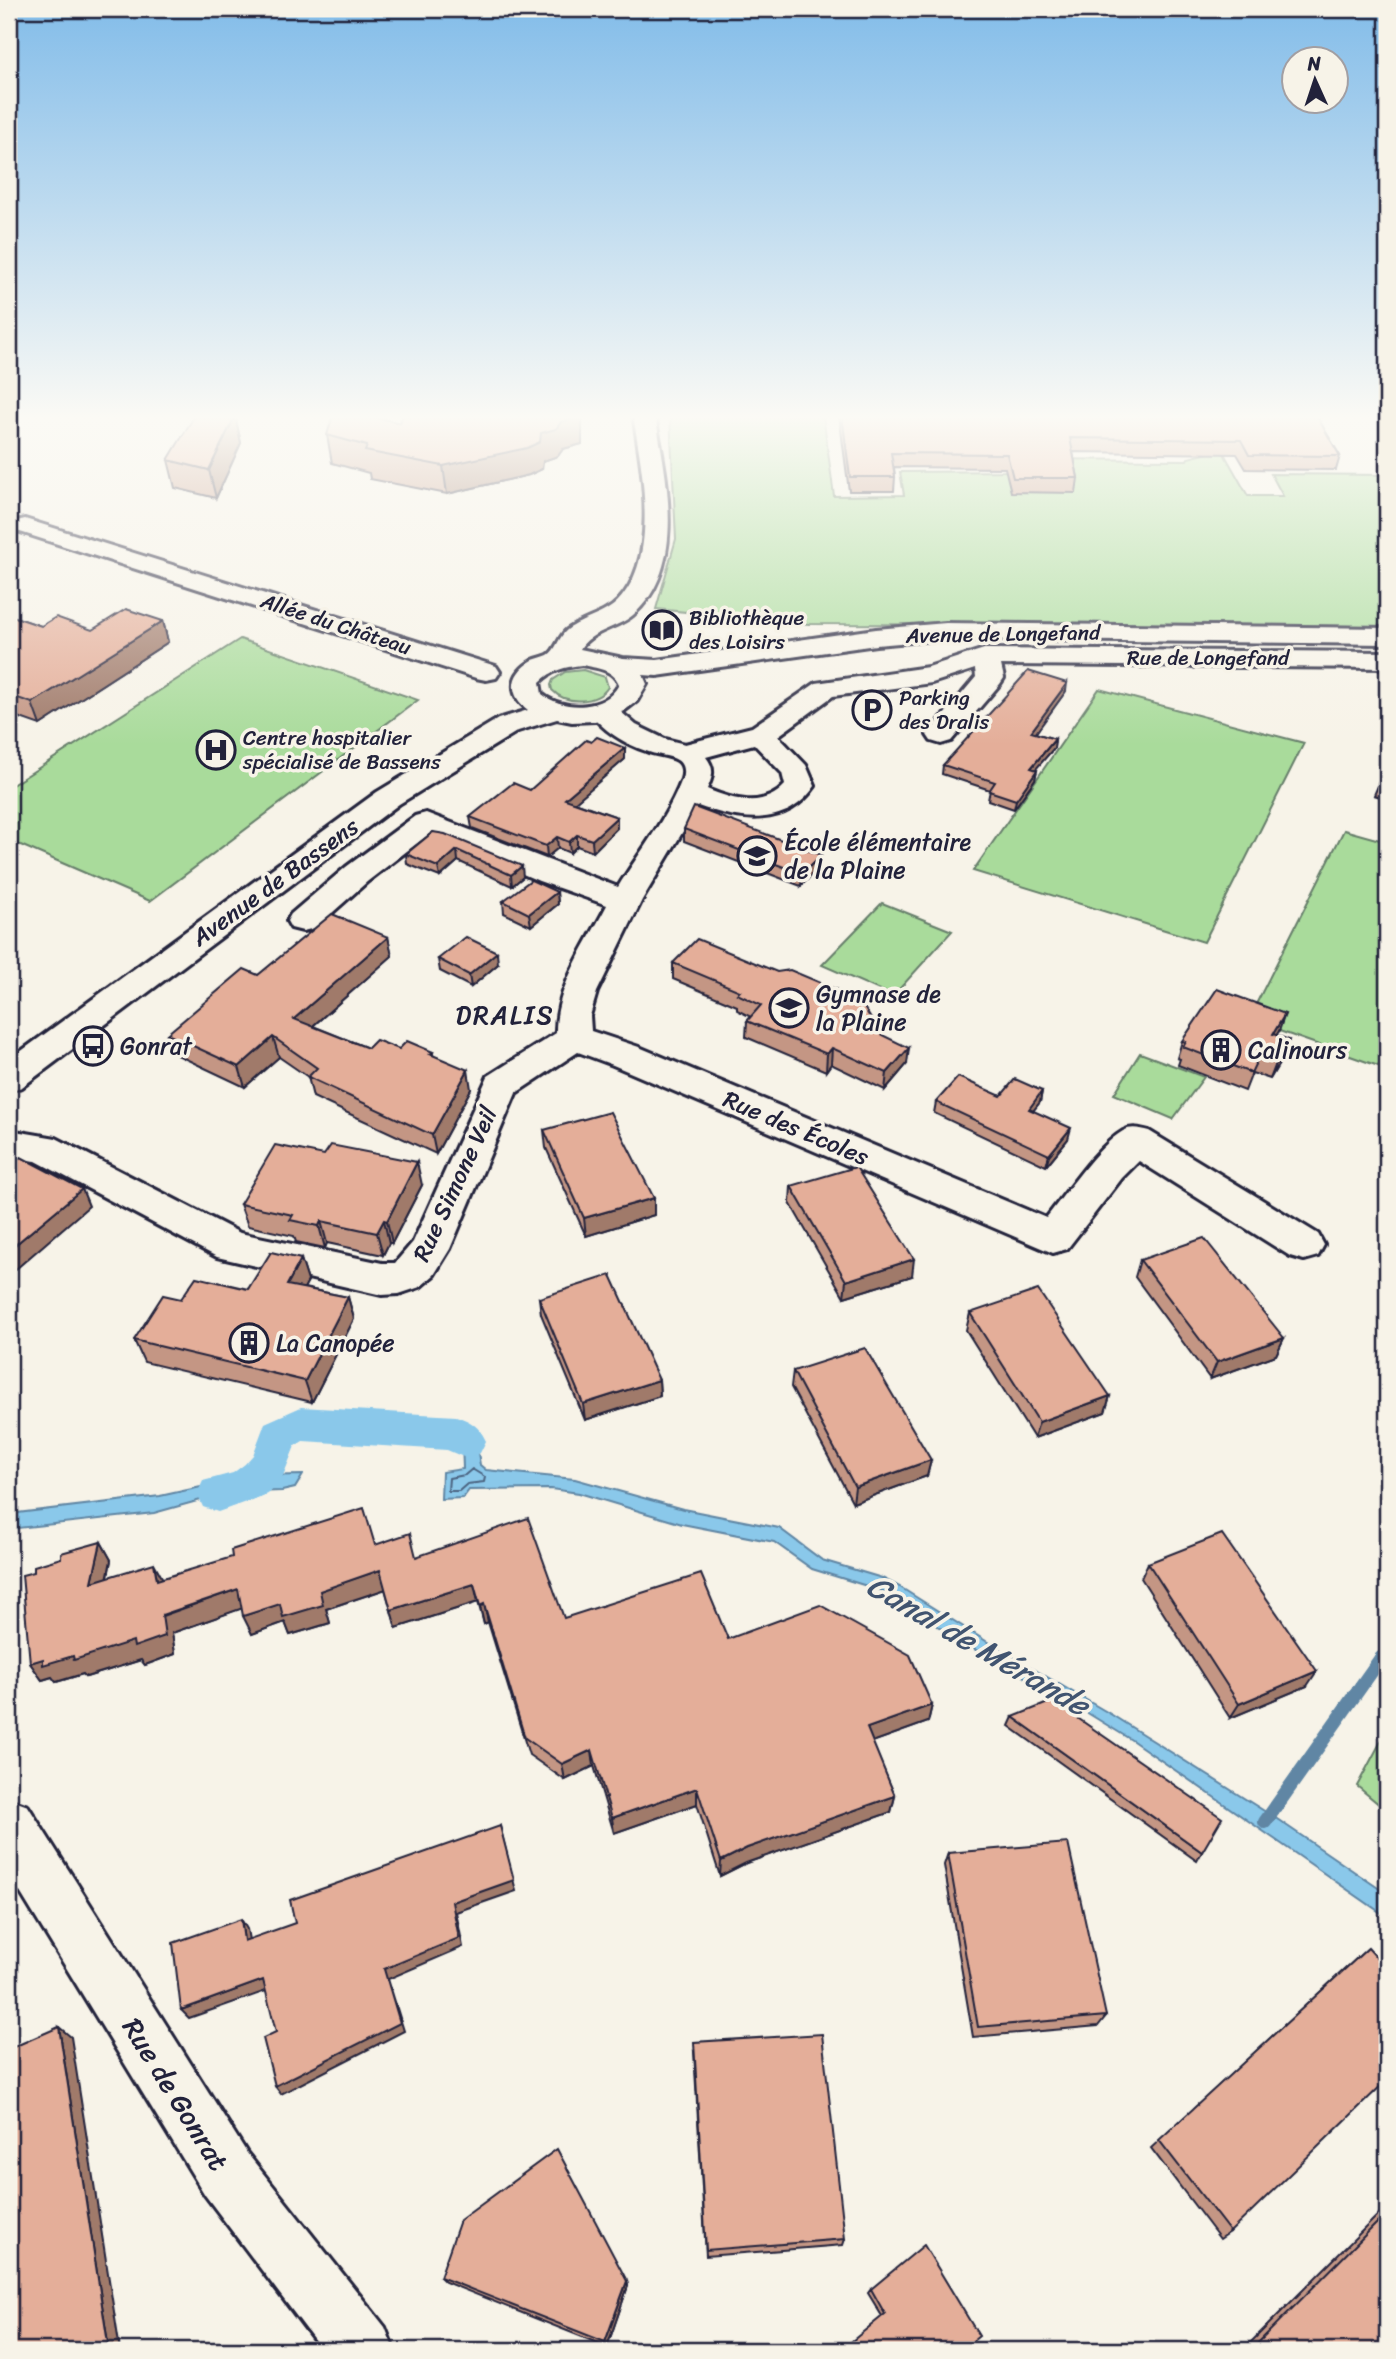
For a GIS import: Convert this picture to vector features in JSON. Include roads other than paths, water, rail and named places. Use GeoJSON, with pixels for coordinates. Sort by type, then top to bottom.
{"type":"FeatureCollection","features":[{"type":"Feature","properties":{"kind":"street"},"geometry":{"type":"LineString","coordinates":[[575,1038],[573,1016],[580,992],[626,900],[698,777],[696,764],[688,754],[655,745],[626,732],[603,710],[571,714],[542,704],[526,682],[531,674],[546,664],[562,659],[573,639],[629,606],[649,575],[655,525]]}},
{"type":"Feature","properties":{"kind":"street","name":"Allée du Château"},"geometry":{"type":"LineString","coordinates":[[25,526],[486,672]]}},
{"type":"Feature","properties":{"kind":"street"},"geometry":{"type":"LineString","coordinates":[[592,629],[610,662],[633,680],[629,696]]}},
{"type":"Feature","properties":{"kind":"street","name":"Avenue de Longefand"},"geometry":{"type":"LineString","coordinates":[[562,659],[657,668],[876,636],[946,631],[1387,636]]}},
{"type":"Feature","properties":{"kind":"street","name":"Avenue de Longefand"},"geometry":{"type":"LineString","coordinates":[[603,710],[648,683],[877,649],[930,645],[1387,649]]}},
{"type":"Feature","properties":{"kind":"street"},"geometry":{"type":"LineString","coordinates":[[941,735],[990,678],[986,657]]}},
{"type":"Feature","properties":{"kind":"street","name":"Rue de Longefand"},"geometry":{"type":"LineString","coordinates":[[688,754],[700,748],[760,734],[826,689],[932,675],[986,657],[1387,660]]}},
{"type":"Feature","properties":{"kind":"street","name":"Avenue de Bassens"},"geometry":{"type":"LineString","coordinates":[[9,1048],[363,788],[485,712],[542,704]]}},
{"type":"Feature","properties":{"kind":"street","name":"Avenue de Bassens"},"geometry":{"type":"LineString","coordinates":[[9,1078],[388,798],[542,704]]}},
{"type":"Feature","properties":{"kind":"street"},"geometry":{"type":"LineString","coordinates":[[691,793],[727,807],[755,810],[792,799],[800,786],[796,771],[760,734]]}},
{"type":"Feature","properties":{"kind":"street","name":"Avenue de Bassens"},"geometry":{"type":"LineString","coordinates":[[303,921],[357,874],[426,822],[462,834],[590,891],[626,900]]}},
{"type":"Feature","properties":{"kind":"street","name":"Rue Simone Veil"},"geometry":{"type":"LineString","coordinates":[[9,1143],[43,1148],[231,1246],[382,1279],[400,1280],[415,1269],[430,1249],[501,1085],[575,1038]]}},
{"type":"Feature","properties":{"kind":"street","name":"Rue des Écoles"},"geometry":{"type":"LineString","coordinates":[[575,1038],[677,1077],[1053,1238],[1108,1168],[1136,1141],[1304,1245]]}},
{"type":"Feature","properties":{"kind":"street","name":"Rue de Gonrat"},"geometry":{"type":"LineString","coordinates":[[9,1825],[226,2174],[362,2350]]}},
{"type":"Feature","properties":{"kind":"water","name":"Canal de Mérande"},"geometry":{"type":"Polygon","coordinates":[[[426,1428],[460,1428],[476,1440],[480,1465],[486,1470],[575,1479],[683,1509],[779,1528],[822,1560],[882,1578],[900,1587],[1277,1819],[1387,1894],[1387,1917],[1133,1741],[1068,1701],[970,1647],[883,1591],[812,1569],[774,1542],[682,1524],[579,1493],[551,1489],[469,1490],[463,1498],[441,1499],[442,1472],[463,1469],[462,1442],[457,1437],[415,1436],[416,1431],[426,1428]]]}},
{"type":"Feature","properties":{"kind":"water"},"geometry":{"type":"Polygon","coordinates":[[[303,1475],[295,1488],[282,1491],[226,1493],[154,1513],[9,1529],[9,1514],[160,1496],[251,1476],[303,1475]]]}},
{"type":"Feature","properties":{"kind":"waterway","name":"Canal de Mérande"},"geometry":{"type":"LineString","coordinates":[[218,1494],[254,1482],[269,1464],[280,1436],[301,1424],[456,1433],[466,1441]]}},
{"type":"Feature","properties":{"kind":"waterway"},"geometry":{"type":"LineString","coordinates":[[1379,1660],[1387,1649]]}},
{"type":"Feature","properties":{"kind":"waterway"},"geometry":{"type":"LineString","coordinates":[[1265,1822],[1381,1658]]}},
{"type":"Feature","properties":{"kind":"place","name":"Bibliothèque des Loisirs"},"geometry":{"type":"Point","coordinates":[662,630]}},
{"type":"Feature","properties":{"kind":"place","name":"Parking des Dralis"},"geometry":{"type":"Point","coordinates":[872,710]}},
{"type":"Feature","properties":{"kind":"place","name":"Centre hospitalier spécialisé de Bassens"},"geometry":{"type":"Point","coordinates":[216,750]}},
{"type":"Feature","properties":{"kind":"place","name":"École élémentaire de la Plaine"},"geometry":{"type":"Point","coordinates":[757,856]}},
{"type":"Feature","properties":{"kind":"place","name":"Gymnase de la Plaine"},"geometry":{"type":"Point","coordinates":[789,1008]}},
{"type":"Feature","properties":{"kind":"place","name":"Gonrat"},"geometry":{"type":"Point","coordinates":[93,1046]}},
{"type":"Feature","properties":{"kind":"place","name":"Calinours"},"geometry":{"type":"Point","coordinates":[1221,1050]}},
{"type":"Feature","properties":{"kind":"place","name":"La Canopée"},"geometry":{"type":"Point","coordinates":[249,1343]}},
{"type":"Feature","properties":{"kind":"district","name":"DRALIS"},"geometry":{"type":"Point","coordinates":[505,1015]}}]}
